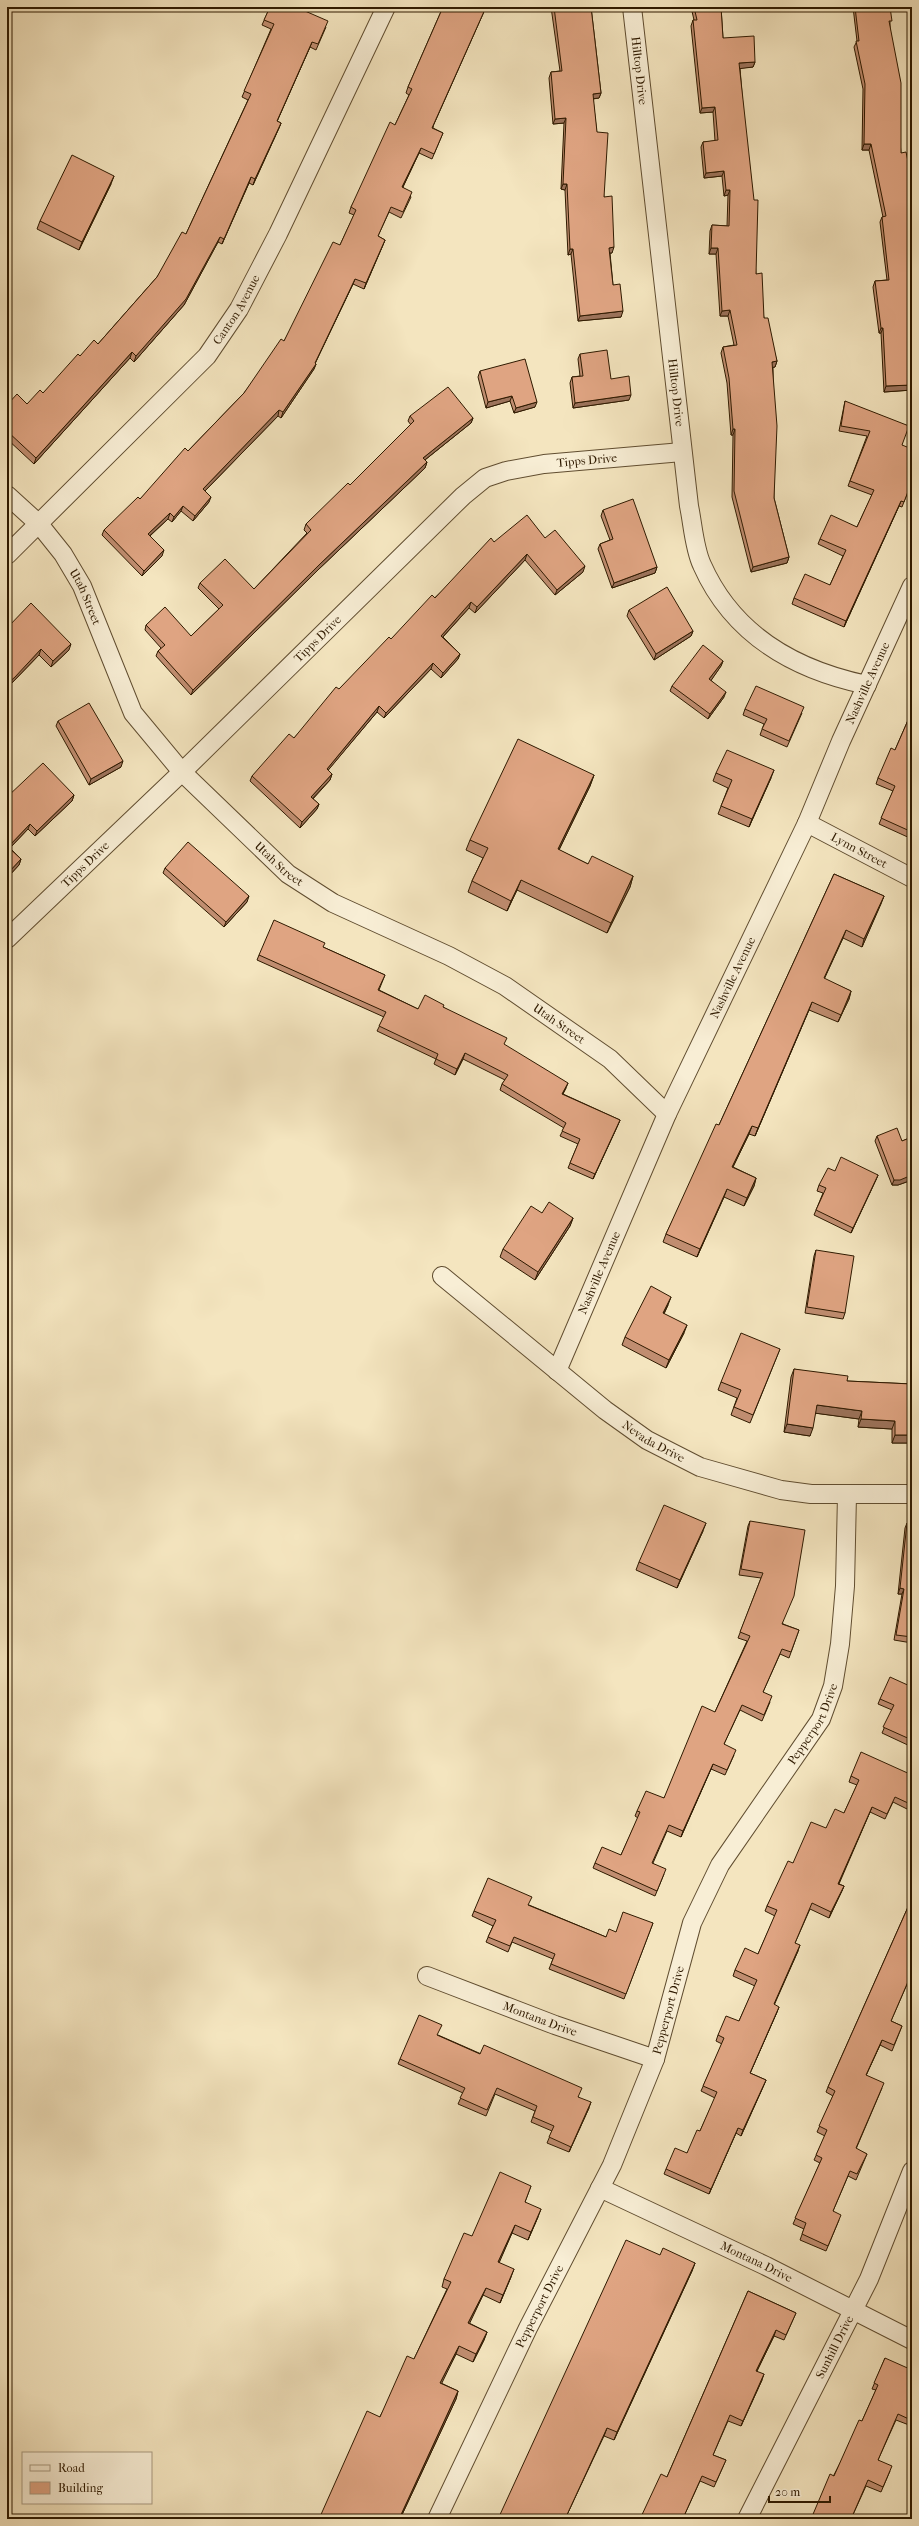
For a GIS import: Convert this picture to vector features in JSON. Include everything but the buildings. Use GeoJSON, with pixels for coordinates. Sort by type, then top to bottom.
{"type":"FeatureCollection","features":[{"type":"Feature","properties":{"kind":"street","name":"Canton Avenue"},"geometry":{"type":"LineString","coordinates":[[7,555],[40,524],[207,356],[239,309],[278,234],[386,7]]}},
{"type":"Feature","properties":{"kind":"street","name":"Hilltop Drive"},"geometry":{"type":"LineString","coordinates":[[632,7],[682,452],[689,506],[701,564],[717,594],[737,618],[760,641],[805,667],[832,678],[867,685]]}},
{"type":"Feature","properties":{"kind":"street","name":"Tipps Drive"},"geometry":{"type":"LineString","coordinates":[[7,939],[182,772],[457,502],[485,478],[506,471],[544,464],[682,452]]}},
{"type":"Feature","properties":{"kind":"street","name":"Utah Street"},"geometry":{"type":"LineString","coordinates":[[7,495],[40,524],[63,554],[82,586],[133,713],[182,772],[288,874],[333,903],[449,956],[505,986],[610,1059],[667,1114]]}},
{"type":"Feature","properties":{"kind":"street","name":"Nashville Avenue"},"geometry":{"type":"LineString","coordinates":[[557,1371],[667,1114],[807,823],[912,586]]}},
{"type":"Feature","properties":{"kind":"street","name":"Lynn Street"},"geometry":{"type":"LineString","coordinates":[[807,823],[912,878]]}},
{"type":"Feature","properties":{"kind":"street","name":"Nevada Drive"},"geometry":{"type":"LineString","coordinates":[[442,1276],[557,1371],[647,1440],[700,1467],[781,1490],[811,1494],[912,1494]]}},
{"type":"Feature","properties":{"kind":"street","name":"Pepperport Drive"},"geometry":{"type":"LineString","coordinates":[[437,2519],[528,2328],[612,2164],[654,2059],[692,1923],[720,1865],[820,1719],[833,1686],[840,1644],[845,1586],[847,1495]]}},
{"type":"Feature","properties":{"kind":"street","name":"Montana Drive"},"geometry":{"type":"LineString","coordinates":[[427,1976],[555,2025],[654,2059]]}},
{"type":"Feature","properties":{"kind":"street","name":"Sunhill Drive"},"geometry":{"type":"LineString","coordinates":[[747,2519],[854,2309],[912,2171]]}},
{"type":"Feature","properties":{"kind":"street","name":"Montana Drive"},"geometry":{"type":"LineString","coordinates":[[600,2188],[854,2309],[912,2340]]}}]}
